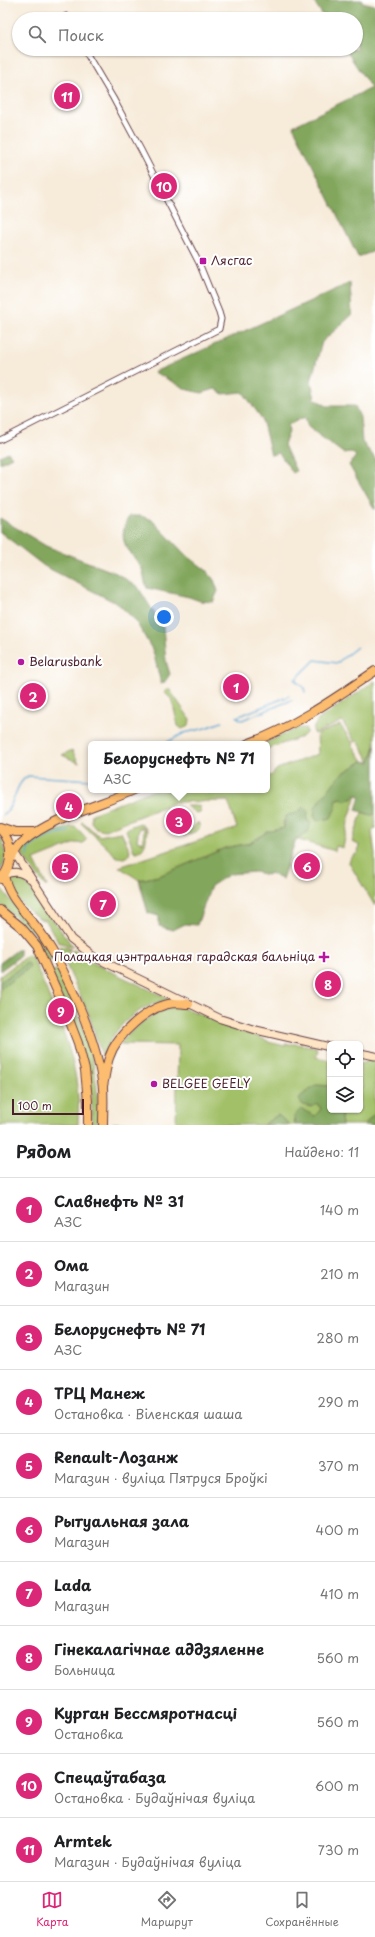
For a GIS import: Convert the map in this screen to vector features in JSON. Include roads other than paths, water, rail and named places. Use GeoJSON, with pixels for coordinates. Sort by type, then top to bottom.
{"type":"FeatureCollection","features":[{"type":"Feature","properties":{"kind":"main road"},"geometry":{"type":"LineString","coordinates":[[254,741],[289,726],[309,715],[375,671]]}},
{"type":"Feature","properties":{"kind":"main road"},"geometry":{"type":"LineString","coordinates":[[2,877],[15,852],[23,841],[37,832],[70,816],[127,793]]}},
{"type":"Feature","properties":{"kind":"main road"},"geometry":{"type":"LineString","coordinates":[[0,828],[15,832],[37,832]]}},
{"type":"Feature","properties":{"kind":"main road"},"geometry":{"type":"LineString","coordinates":[[0,828],[31,880],[71,939],[94,957],[189,1004],[243,1027],[327,1046]]}},
{"type":"Feature","properties":{"kind":"main road"},"geometry":{"type":"LineString","coordinates":[[9,844],[11,852],[10,861]]}},
{"type":"Feature","properties":{"kind":"main road"},"geometry":{"type":"LineString","coordinates":[[2,877],[16,872],[21,872],[31,880]]}},
{"type":"Feature","properties":{"kind":"main road"},"geometry":{"type":"LineString","coordinates":[[2,877],[9,892],[44,937],[63,972],[95,1052],[103,1088]]}},
{"type":"Feature","properties":{"kind":"main road"},"geometry":{"type":"LineString","coordinates":[[0,910],[21,927],[37,946],[65,1009],[78,1043],[85,1070],[88,1101],[88,1125]]}},
{"type":"Feature","properties":{"kind":"main road"},"geometry":{"type":"LineString","coordinates":[[103,1125],[103,1088],[109,1058],[117,1041],[128,1028],[143,1016],[159,1007],[174,1003],[189,1004]]}},
{"type":"Feature","properties":{"kind":"main road"},"geometry":{"type":"LineString","coordinates":[[363,1054],[375,1056]]}},
{"type":"Feature","properties":{"kind":"street"},"geometry":{"type":"LineString","coordinates":[[0,440],[219,329],[221,319],[219,312],[199,263],[117,104],[88,56]]}},
{"type":"Feature","properties":{"kind":"waterway"},"geometry":{"type":"LineString","coordinates":[[305,692],[304,688],[295,680],[315,660],[337,663],[357,647]]}},
{"type":"Feature","properties":{"kind":"waterway"},"geometry":{"type":"LineString","coordinates":[[237,717],[289,696]]}},
{"type":"Feature","properties":{"kind":"waterway"},"geometry":{"type":"LineString","coordinates":[[237,717],[242,720],[292,700]]}},
{"type":"Feature","properties":{"kind":"waterway"},"geometry":{"type":"LineString","coordinates":[[169,741],[184,733],[222,722]]}},
{"type":"Feature","properties":{"kind":"waterway"},"geometry":{"type":"LineString","coordinates":[[3,815],[10,806],[20,784],[28,776],[88,780]]}},
{"type":"Feature","properties":{"kind":"waterway"},"geometry":{"type":"LineString","coordinates":[[28,856],[28,849],[37,842],[52,835],[69,831]]}},
{"type":"Feature","properties":{"kind":"place","name":"Armtek"},"geometry":{"type":"Point","coordinates":[67,96]}},
{"type":"Feature","properties":{"kind":"place","name":"Спецаўтабаза"},"geometry":{"type":"Point","coordinates":[164,186]}},
{"type":"Feature","properties":{"kind":"place","name":"Лясгас"},"geometry":{"type":"Point","coordinates":[203,261]}},
{"type":"Feature","properties":{"kind":"place","name":"Belarusbank"},"geometry":{"type":"Point","coordinates":[21,662]}},
{"type":"Feature","properties":{"kind":"place","name":"Славнефть № 31"},"geometry":{"type":"Point","coordinates":[236,687]}},
{"type":"Feature","properties":{"kind":"place","name":"Ома"},"geometry":{"type":"Point","coordinates":[33,696]}},
{"type":"Feature","properties":{"kind":"place","name":"ТРЦ Манеж"},"geometry":{"type":"Point","coordinates":[69,806]}},
{"type":"Feature","properties":{"kind":"place","name":"Белоруснефть № 71"},"geometry":{"type":"Point","coordinates":[179,821]}},
{"type":"Feature","properties":{"kind":"place","name":"Рытуальная зала"},"geometry":{"type":"Point","coordinates":[307,866]}},
{"type":"Feature","properties":{"kind":"place","name":"Renault-Лозанж"},"geometry":{"type":"Point","coordinates":[65,867]}},
{"type":"Feature","properties":{"kind":"place","name":"Lada"},"geometry":{"type":"Point","coordinates":[103,904]}},
{"type":"Feature","properties":{"kind":"place","name":"Полацкая цэнтральная гарадская бальніца"},"geometry":{"type":"Point","coordinates":[324,957]}},
{"type":"Feature","properties":{"kind":"place","name":"Гінекалагічнае аддзяленне"},"geometry":{"type":"Point","coordinates":[328,984]}},
{"type":"Feature","properties":{"kind":"place","name":"Курган Бессмяротнасці"},"geometry":{"type":"Point","coordinates":[61,1011]}},
{"type":"Feature","properties":{"kind":"place","name":"BELGEE GEELY"},"geometry":{"type":"Point","coordinates":[154,1084]}}]}
